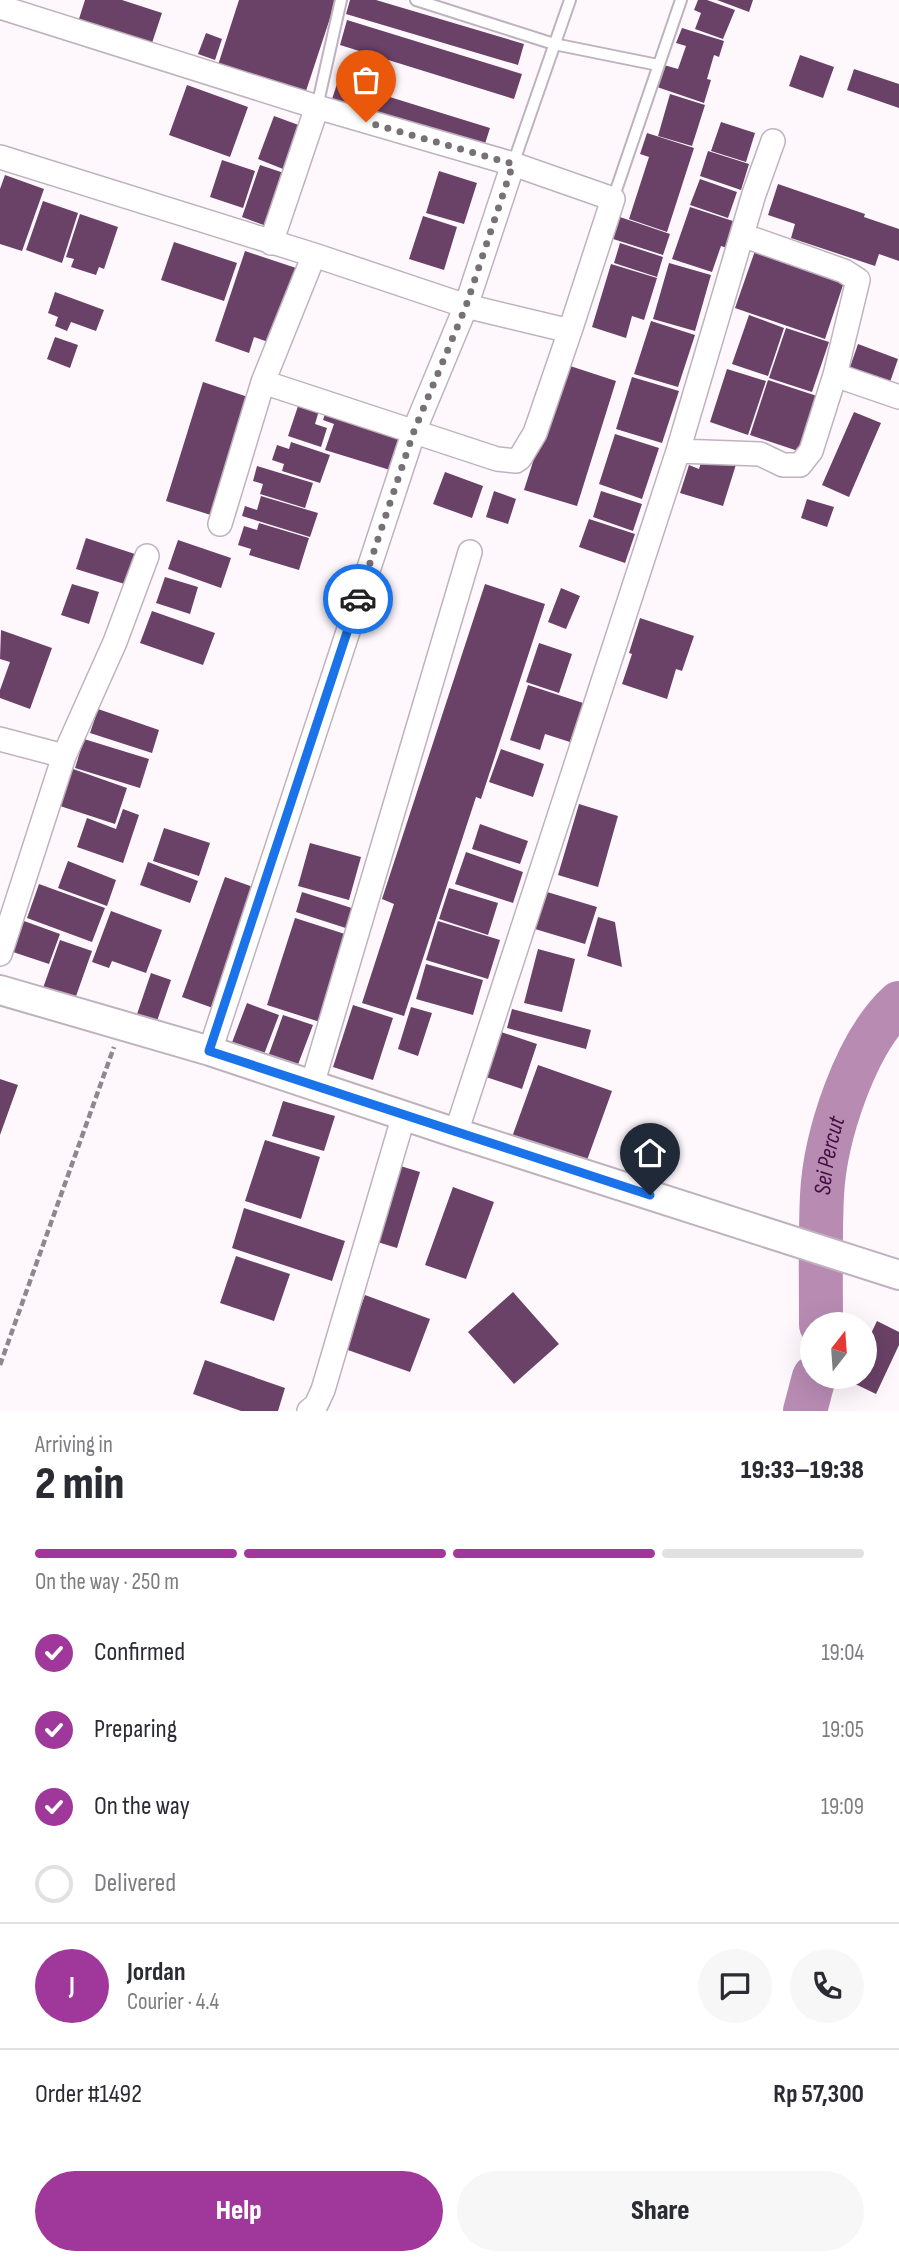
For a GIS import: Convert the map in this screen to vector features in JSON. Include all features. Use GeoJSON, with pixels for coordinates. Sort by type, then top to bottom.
{"type":"FeatureCollection","features":[{"type":"Feature","properties":{"kind":"street"},"geometry":{"type":"LineString","coordinates":[[0,7],[317,107],[513,164],[613,199],[535,433],[516,461],[497,459],[263,382]]}},
{"type":"Feature","properties":{"kind":"street"},"geometry":{"type":"LineString","coordinates":[[271,243],[317,107]]}},
{"type":"Feature","properties":{"kind":"street"},"geometry":{"type":"LineString","coordinates":[[456,1133],[678,451],[742,234],[773,141]]}},
{"type":"Feature","properties":{"kind":"street"},"geometry":{"type":"LineString","coordinates":[[0,157],[314,255],[466,306],[570,331]]}},
{"type":"Feature","properties":{"kind":"street"},"geometry":{"type":"LineString","coordinates":[[209,1051],[414,431],[466,306],[513,164]]}},
{"type":"Feature","properties":{"kind":"street"},"geometry":{"type":"LineString","coordinates":[[678,451],[760,454],[783,465],[800,465],[811,451],[835,375],[858,280],[844,271],[742,234]]}},
{"type":"Feature","properties":{"kind":"street"},"geometry":{"type":"LineString","coordinates":[[220,524],[263,382],[314,255]]}},
{"type":"Feature","properties":{"kind":"street"},"geometry":{"type":"LineString","coordinates":[[835,375],[899,397]]}},
{"type":"Feature","properties":{"kind":"street"},"geometry":{"type":"LineString","coordinates":[[312,1085],[470,552]]}},
{"type":"Feature","properties":{"kind":"street"},"geometry":{"type":"LineString","coordinates":[[0,954],[64,756],[115,642],[147,556]]}},
{"type":"Feature","properties":{"kind":"street"},"geometry":{"type":"LineString","coordinates":[[0,739],[64,756]]}},
{"type":"Feature","properties":{"kind":"street"},"geometry":{"type":"LineString","coordinates":[[0,990],[209,1051],[899,1275]]}},
{"type":"Feature","properties":{"kind":"street"},"geometry":{"type":"LineString","coordinates":[[309,1411],[316,1405],[323,1390],[404,1115]]}},
{"type":"Feature","properties":{"kind":"lane"},"geometry":{"type":"LineString","coordinates":[[317,107],[341,0]]}},
{"type":"Feature","properties":{"kind":"lane"},"geometry":{"type":"LineString","coordinates":[[415,0],[554,44],[658,65]]}},
{"type":"Feature","properties":{"kind":"lane"},"geometry":{"type":"LineString","coordinates":[[513,164],[570,0]]}},
{"type":"Feature","properties":{"kind":"lane"},"geometry":{"type":"LineString","coordinates":[[613,199],[681,0]]}},
{"type":"Feature","properties":{"kind":"path"},"geometry":{"type":"LineString","coordinates":[[0,1365],[121,1026]]}},
{"type":"Feature","properties":{"kind":"building"},"geometry":{"type":"Polygon","coordinates":[[[85,0],[122,0],[162,13],[151,46],[78,22],[85,0]]]}},
{"type":"Feature","properties":{"kind":"building"},"geometry":{"type":"Polygon","coordinates":[[[239,0],[336,0],[305,94],[218,65],[239,0]]]}},
{"type":"Feature","properties":{"kind":"building"},"geometry":{"type":"Polygon","coordinates":[[[350,0],[376,0],[524,44],[518,65],[346,14],[350,0]]]}},
{"type":"Feature","properties":{"kind":"building"},"geometry":{"type":"Polygon","coordinates":[[[698,0],[707,0],[735,10],[723,39],[695,29],[701,13],[694,10],[698,0]]]}},
{"type":"Feature","properties":{"kind":"building"},"geometry":{"type":"Polygon","coordinates":[[[717,0],[753,0],[749,12],[717,0]]]}},
{"type":"Feature","properties":{"kind":"building"},"geometry":{"type":"Polygon","coordinates":[[[347,20],[522,74],[514,99],[340,45],[347,20]]]}},
{"type":"Feature","properties":{"kind":"building"},"geometry":{"type":"Polygon","coordinates":[[[682,28],[724,41],[719,57],[714,55],[707,79],[711,80],[704,103],[657,87],[664,65],[678,69],[686,46],[676,43],[682,28]]]}},
{"type":"Feature","properties":{"kind":"building"},"geometry":{"type":"Polygon","coordinates":[[[206,33],[222,39],[215,60],[198,54],[206,33]]]}},
{"type":"Feature","properties":{"kind":"building"},"geometry":{"type":"Polygon","coordinates":[[[800,55],[834,67],[823,98],[789,86],[800,55]]]}},
{"type":"Feature","properties":{"kind":"building"},"geometry":{"type":"Polygon","coordinates":[[[854,69],[899,84],[899,108],[847,90],[854,69]]]}},
{"type":"Feature","properties":{"kind":"building"},"geometry":{"type":"Polygon","coordinates":[[[338,81],[490,128],[483,150],[331,102],[338,81]]]}},
{"type":"Feature","properties":{"kind":"building"},"geometry":{"type":"Polygon","coordinates":[[[187,85],[248,107],[230,157],[169,135],[187,85]]]}},
{"type":"Feature","properties":{"kind":"building"},"geometry":{"type":"Polygon","coordinates":[[[670,94],[705,105],[692,146],[658,136],[670,94]]]}},
{"type":"Feature","properties":{"kind":"building"},"geometry":{"type":"Polygon","coordinates":[[[274,116],[304,127],[288,171],[258,159],[274,116]]]}},
{"type":"Feature","properties":{"kind":"building"},"geometry":{"type":"Polygon","coordinates":[[[721,122],[755,133],[746,162],[711,151],[721,122]]]}},
{"type":"Feature","properties":{"kind":"building"},"geometry":{"type":"Polygon","coordinates":[[[647,133],[694,148],[667,232],[629,219],[649,157],[640,154],[647,133]]]}},
{"type":"Feature","properties":{"kind":"building"},"geometry":{"type":"Polygon","coordinates":[[[708,151],[749,164],[741,190],[700,176],[708,151]]]}},
{"type":"Feature","properties":{"kind":"building"},"geometry":{"type":"Polygon","coordinates":[[[222,160],[255,171],[243,208],[210,197],[222,160]]]}},
{"type":"Feature","properties":{"kind":"building"},"geometry":{"type":"Polygon","coordinates":[[[260,165],[287,174],[269,227],[242,217],[260,165]]]}},
{"type":"Feature","properties":{"kind":"building"},"geometry":{"type":"Polygon","coordinates":[[[439,171],[477,183],[464,224],[426,213],[439,171]]]}},
{"type":"Feature","properties":{"kind":"building"},"geometry":{"type":"Polygon","coordinates":[[[5,175],[44,189],[22,251],[0,244],[0,189],[5,175]]]}},
{"type":"Feature","properties":{"kind":"building"},"geometry":{"type":"Polygon","coordinates":[[[700,179],[737,192],[728,218],[690,205],[700,179]]]}},
{"type":"Feature","properties":{"kind":"building"},"geometry":{"type":"Polygon","coordinates":[[[778,184],[865,214],[864,217],[899,229],[899,261],[879,254],[875,266],[791,238],[795,224],[768,215],[778,184]]]}},
{"type":"Feature","properties":{"kind":"building"},"geometry":{"type":"Polygon","coordinates":[[[43,201],[78,213],[62,263],[26,250],[43,201]]]}},
{"type":"Feature","properties":{"kind":"building"},"geometry":{"type":"Polygon","coordinates":[[[690,207],[739,223],[730,249],[721,246],[712,272],[672,259],[690,207]]]}},
{"type":"Feature","properties":{"kind":"building"},"geometry":{"type":"Polygon","coordinates":[[[80,214],[118,227],[104,269],[99,267],[96,275],[71,267],[74,259],[66,257],[80,214]]]}},
{"type":"Feature","properties":{"kind":"building"},"geometry":{"type":"Polygon","coordinates":[[[614,215],[670,234],[663,255],[607,237],[614,215]]]}},
{"type":"Feature","properties":{"kind":"building"},"geometry":{"type":"Polygon","coordinates":[[[423,216],[457,227],[444,270],[409,259],[423,216]]]}},
{"type":"Feature","properties":{"kind":"building"},"geometry":{"type":"Polygon","coordinates":[[[174,242],[237,263],[224,301],[161,280],[174,242]]]}},
{"type":"Feature","properties":{"kind":"building"},"geometry":{"type":"Polygon","coordinates":[[[620,243],[663,257],[657,277],[614,263],[620,243]]]}},
{"type":"Feature","properties":{"kind":"building"},"geometry":{"type":"Polygon","coordinates":[[[756,248],[845,279],[825,339],[735,308],[756,248]]]}},
{"type":"Feature","properties":{"kind":"building"},"geometry":{"type":"Polygon","coordinates":[[[245,251],[299,269],[274,344],[254,337],[249,353],[215,341],[245,251]]]}},
{"type":"Feature","properties":{"kind":"building"},"geometry":{"type":"Polygon","coordinates":[[[669,263],[711,275],[695,331],[653,319],[669,263]]]}},
{"type":"Feature","properties":{"kind":"building"},"geometry":{"type":"Polygon","coordinates":[[[611,264],[657,278],[644,320],[632,316],[626,338],[592,327],[611,264]]]}},
{"type":"Feature","properties":{"kind":"building"},"geometry":{"type":"Polygon","coordinates":[[[55,292],[104,310],[96,331],[71,322],[67,331],[55,326],[58,317],[48,313],[55,292]]]}},
{"type":"Feature","properties":{"kind":"building"},"geometry":{"type":"Polygon","coordinates":[[[749,315],[784,328],[768,376],[732,364],[749,315]]]}},
{"type":"Feature","properties":{"kind":"building"},"geometry":{"type":"Polygon","coordinates":[[[651,321],[695,335],[678,387],[634,374],[651,321]]]}},
{"type":"Feature","properties":{"kind":"building"},"geometry":{"type":"Polygon","coordinates":[[[786,328],[829,342],[812,392],[769,378],[786,328]]]}},
{"type":"Feature","properties":{"kind":"building"},"geometry":{"type":"Polygon","coordinates":[[[55,337],[78,345],[70,368],[47,359],[55,337]]]}},
{"type":"Feature","properties":{"kind":"building"},"geometry":{"type":"Polygon","coordinates":[[[858,344],[898,359],[890,382],[850,367],[858,344]]]}},
{"type":"Feature","properties":{"kind":"building"},"geometry":{"type":"Polygon","coordinates":[[[564,364],[616,381],[577,506],[524,490],[564,364]]]}},
{"type":"Feature","properties":{"kind":"building"},"geometry":{"type":"Polygon","coordinates":[[[727,369],[766,381],[748,435],[710,422],[727,369]]]}},
{"type":"Feature","properties":{"kind":"building"},"geometry":{"type":"Polygon","coordinates":[[[632,377],[679,391],[662,443],[616,429],[632,377]]]}},
{"type":"Feature","properties":{"kind":"building"},"geometry":{"type":"Polygon","coordinates":[[[768,380],[817,396],[798,451],[750,435],[768,380]]]}},
{"type":"Feature","properties":{"kind":"building"},"geometry":{"type":"Polygon","coordinates":[[[203,382],[251,398],[214,516],[166,501],[203,382]]]}},
{"type":"Feature","properties":{"kind":"building"},"geometry":{"type":"Polygon","coordinates":[[[300,400],[320,407],[315,424],[327,428],[321,447],[288,436],[300,400]]]}},
{"type":"Feature","properties":{"kind":"building"},"geometry":{"type":"Polygon","coordinates":[[[328,405],[403,429],[390,470],[325,450],[334,424],[323,420],[328,405]]]}},
{"type":"Feature","properties":{"kind":"building"},"geometry":{"type":"Polygon","coordinates":[[[854,412],[881,423],[849,497],[822,485],[854,412]]]}},
{"type":"Feature","properties":{"kind":"building"},"geometry":{"type":"Polygon","coordinates":[[[615,434],[659,448],[642,499],[599,484],[615,434]]]}},
{"type":"Feature","properties":{"kind":"building"},"geometry":{"type":"Polygon","coordinates":[[[291,442],[330,455],[320,483],[282,471],[284,464],[272,460],[277,445],[289,449],[291,442]]]}},
{"type":"Feature","properties":{"kind":"building"},"geometry":{"type":"Polygon","coordinates":[[[704,452],[739,455],[723,506],[680,493],[689,465],[699,469],[704,452]]]}},
{"type":"Feature","properties":{"kind":"building"},"geometry":{"type":"Polygon","coordinates":[[[257,466],[313,483],[305,508],[260,494],[263,484],[253,481],[257,466]]]}},
{"type":"Feature","properties":{"kind":"building"},"geometry":{"type":"Polygon","coordinates":[[[445,472],[483,486],[472,518],[433,504],[445,472]]]}},
{"type":"Feature","properties":{"kind":"building"},"geometry":{"type":"Polygon","coordinates":[[[494,491],[516,499],[508,524],[486,517],[494,491]]]}},
{"type":"Feature","properties":{"kind":"building"},"geometry":{"type":"Polygon","coordinates":[[[601,491],[642,504],[633,531],[593,517],[601,491]]]}},
{"type":"Feature","properties":{"kind":"building"},"geometry":{"type":"Polygon","coordinates":[[[261,496],[318,513],[310,537],[242,516],[245,506],[257,510],[261,496]]]}},
{"type":"Feature","properties":{"kind":"building"},"geometry":{"type":"Polygon","coordinates":[[[807,499],[834,507],[827,527],[801,518],[807,499]]]}},
{"type":"Feature","properties":{"kind":"building"},"geometry":{"type":"Polygon","coordinates":[[[589,519],[635,534],[625,563],[579,547],[589,519]]]}},
{"type":"Feature","properties":{"kind":"building"},"geometry":{"type":"Polygon","coordinates":[[[259,523],[309,538],[299,570],[249,555],[251,549],[238,545],[244,526],[257,530],[259,523]]]}},
{"type":"Feature","properties":{"kind":"building"},"geometry":{"type":"Polygon","coordinates":[[[86,538],[141,556],[131,586],[76,569],[86,538]]]}},
{"type":"Feature","properties":{"kind":"building"},"geometry":{"type":"Polygon","coordinates":[[[178,540],[231,558],[221,588],[168,569],[178,540]]]}},
{"type":"Feature","properties":{"kind":"building"},"geometry":{"type":"Polygon","coordinates":[[[165,577],[198,587],[190,614],[156,603],[165,577]]]}},
{"type":"Feature","properties":{"kind":"building"},"geometry":{"type":"Polygon","coordinates":[[[72,584],[99,592],[89,624],[61,615],[72,584]]]}},
{"type":"Feature","properties":{"kind":"building"},"geometry":{"type":"Polygon","coordinates":[[[485,584],[545,604],[481,799],[476,797],[404,1016],[362,1003],[394,904],[382,899],[485,584]]]}},
{"type":"Feature","properties":{"kind":"building"},"geometry":{"type":"Polygon","coordinates":[[[561,588],[580,596],[566,629],[548,622],[561,588]]]}},
{"type":"Feature","properties":{"kind":"building"},"geometry":{"type":"Polygon","coordinates":[[[152,611],[215,633],[203,665],[140,643],[152,611]]]}},
{"type":"Feature","properties":{"kind":"building"},"geometry":{"type":"Polygon","coordinates":[[[640,618],[694,636],[682,671],[676,669],[667,699],[622,684],[640,618]]]}},
{"type":"Feature","properties":{"kind":"building"},"geometry":{"type":"Polygon","coordinates":[[[1,630],[52,648],[30,709],[0,698],[0,690],[10,662],[0,659],[1,630]]]}},
{"type":"Feature","properties":{"kind":"building"},"geometry":{"type":"Polygon","coordinates":[[[539,643],[572,654],[559,693],[526,682],[539,643]]]}},
{"type":"Feature","properties":{"kind":"building"},"geometry":{"type":"Polygon","coordinates":[[[528,685],[583,703],[570,742],[545,734],[540,750],[510,740],[528,685]]]}},
{"type":"Feature","properties":{"kind":"building"},"geometry":{"type":"Polygon","coordinates":[[[98,709],[159,730],[152,753],[90,733],[98,709]]]}},
{"type":"Feature","properties":{"kind":"building"},"geometry":{"type":"Polygon","coordinates":[[[84,739],[149,759],[140,788],[75,768],[84,739]]]}},
{"type":"Feature","properties":{"kind":"building"},"geometry":{"type":"Polygon","coordinates":[[[501,749],[544,764],[533,797],[489,782],[501,749]]]}},
{"type":"Feature","properties":{"kind":"building"},"geometry":{"type":"Polygon","coordinates":[[[73,769],[127,788],[115,824],[60,806],[73,769]]]}},
{"type":"Feature","properties":{"kind":"building"},"geometry":{"type":"Polygon","coordinates":[[[579,804],[618,816],[598,887],[558,875],[579,804]]]}},
{"type":"Feature","properties":{"kind":"building"},"geometry":{"type":"Polygon","coordinates":[[[123,809],[139,815],[123,863],[77,847],[87,818],[116,829],[123,809]]]}},
{"type":"Feature","properties":{"kind":"building"},"geometry":{"type":"Polygon","coordinates":[[[480,824],[528,841],[520,864],[472,849],[480,824]]]}},
{"type":"Feature","properties":{"kind":"building"},"geometry":{"type":"Polygon","coordinates":[[[164,828],[210,843],[199,876],[153,861],[164,828]]]}},
{"type":"Feature","properties":{"kind":"building"},"geometry":{"type":"Polygon","coordinates":[[[310,843],[361,857],[349,900],[298,886],[310,843]]]}},
{"type":"Feature","properties":{"kind":"building"},"geometry":{"type":"Polygon","coordinates":[[[466,852],[523,872],[513,903],[455,884],[466,852]]]}},
{"type":"Feature","properties":{"kind":"building"},"geometry":{"type":"Polygon","coordinates":[[[68,861],[116,880],[107,906],[58,888],[68,861]]]}},
{"type":"Feature","properties":{"kind":"building"},"geometry":{"type":"Polygon","coordinates":[[[148,862],[198,881],[190,903],[140,885],[148,862]]]}},
{"type":"Feature","properties":{"kind":"building"},"geometry":{"type":"Polygon","coordinates":[[[225,877],[256,888],[213,1008],[182,997],[225,877]]]}},
{"type":"Feature","properties":{"kind":"building"},"geometry":{"type":"Polygon","coordinates":[[[39,884],[105,908],[92,942],[27,918],[39,884]]]}},
{"type":"Feature","properties":{"kind":"building"},"geometry":{"type":"Polygon","coordinates":[[[449,888],[498,903],[488,935],[439,919],[449,888]]]}},
{"type":"Feature","properties":{"kind":"building"},"geometry":{"type":"Polygon","coordinates":[[[302,892],[361,911],[355,931],[296,912],[302,892]]]}},
{"type":"Feature","properties":{"kind":"building"},"geometry":{"type":"Polygon","coordinates":[[[547,892],[597,907],[585,944],[535,929],[547,892]]]}},
{"type":"Feature","properties":{"kind":"building"},"geometry":{"type":"Polygon","coordinates":[[[111,911],[162,930],[146,973],[112,961],[109,968],[92,962],[111,911]]]}},
{"type":"Feature","properties":{"kind":"building"},"geometry":{"type":"Polygon","coordinates":[[[598,917],[615,922],[622,967],[587,956],[598,917]]]}},
{"type":"Feature","properties":{"kind":"building"},"geometry":{"type":"Polygon","coordinates":[[[295,918],[348,935],[320,1022],[267,1005],[295,918]]]}},
{"type":"Feature","properties":{"kind":"building"},"geometry":{"type":"Polygon","coordinates":[[[24,921],[60,934],[49,964],[13,952],[24,921]]]}},
{"type":"Feature","properties":{"kind":"building"},"geometry":{"type":"Polygon","coordinates":[[[438,921],[500,940],[488,979],[426,960],[438,921]]]}},
{"type":"Feature","properties":{"kind":"building"},"geometry":{"type":"Polygon","coordinates":[[[60,940],[92,951],[75,999],[43,988],[60,940]]]}},
{"type":"Feature","properties":{"kind":"building"},"geometry":{"type":"Polygon","coordinates":[[[538,949],[575,959],[562,1012],[524,1003],[538,949]]]}},
{"type":"Feature","properties":{"kind":"building"},"geometry":{"type":"Polygon","coordinates":[[[426,964],[483,980],[473,1015],[416,999],[426,964]]]}},
{"type":"Feature","properties":{"kind":"building"},"geometry":{"type":"Polygon","coordinates":[[[151,973],[171,980],[156,1024],[136,1017],[151,973]]]}},
{"type":"Feature","properties":{"kind":"building"},"geometry":{"type":"Polygon","coordinates":[[[247,1003],[279,1015],[263,1057],[231,1045],[247,1003]]]}},
{"type":"Feature","properties":{"kind":"building"},"geometry":{"type":"Polygon","coordinates":[[[353,1005],[393,1018],[373,1080],[333,1067],[353,1005]]]}},
{"type":"Feature","properties":{"kind":"building"},"geometry":{"type":"Polygon","coordinates":[[[411,1007],[432,1013],[418,1056],[398,1049],[411,1007]]]}},
{"type":"Feature","properties":{"kind":"building"},"geometry":{"type":"Polygon","coordinates":[[[512,1009],[591,1030],[586,1049],[507,1028],[512,1009]]]}},
{"type":"Feature","properties":{"kind":"building"},"geometry":{"type":"Polygon","coordinates":[[[283,1015],[313,1025],[294,1075],[265,1065],[283,1015]]]}},
{"type":"Feature","properties":{"kind":"building"},"geometry":{"type":"Polygon","coordinates":[[[501,1032],[537,1044],[522,1089],[486,1077],[501,1032]]]}},
{"type":"Feature","properties":{"kind":"building"},"geometry":{"type":"Polygon","coordinates":[[[538,1065],[612,1091],[586,1163],[512,1137],[538,1065]]]}},
{"type":"Feature","properties":{"kind":"building"},"geometry":{"type":"Polygon","coordinates":[[[0,1079],[18,1085],[0,1135],[0,1079]]]}},
{"type":"Feature","properties":{"kind":"building"},"geometry":{"type":"Polygon","coordinates":[[[283,1101],[335,1116],[324,1151],[272,1136],[283,1101]]]}},
{"type":"Feature","properties":{"kind":"building"},"geometry":{"type":"Polygon","coordinates":[[[265,1140],[320,1157],[301,1219],[245,1201],[265,1140]]]}},
{"type":"Feature","properties":{"kind":"building"},"geometry":{"type":"Polygon","coordinates":[[[394,1164],[420,1172],[397,1248],[371,1240],[394,1164]]]}},
{"type":"Feature","properties":{"kind":"building"},"geometry":{"type":"Polygon","coordinates":[[[453,1187],[494,1202],[466,1279],[425,1265],[453,1187]]]}},
{"type":"Feature","properties":{"kind":"building"},"geometry":{"type":"Polygon","coordinates":[[[244,1208],[345,1241],[332,1281],[232,1248],[244,1208]]]}},
{"type":"Feature","properties":{"kind":"building"},"geometry":{"type":"Polygon","coordinates":[[[236,1256],[290,1274],[274,1321],[220,1303],[236,1256]]]}},
{"type":"Feature","properties":{"kind":"building"},"geometry":{"type":"Polygon","coordinates":[[[513,1292],[559,1344],[514,1384],[468,1332],[513,1292]]]}},
{"type":"Feature","properties":{"kind":"building"},"geometry":{"type":"Polygon","coordinates":[[[365,1295],[430,1319],[410,1372],[345,1349],[365,1295]]]}},
{"type":"Feature","properties":{"kind":"building"},"geometry":{"type":"Polygon","coordinates":[[[877,1321],[899,1332],[899,1345],[876,1394],[868,1390],[877,1390],[877,1321]]]}},
{"type":"Feature","properties":{"kind":"building"},"geometry":{"type":"Polygon","coordinates":[[[205,1360],[285,1388],[278,1411],[241,1411],[193,1394],[205,1360]]]}},
{"type":"Feature","properties":{"kind":"waterway","name":"Sei Percut"},"geometry":{"type":"LineString","coordinates":[[821,1312],[822,1195],[829,1146],[845,1092],[856,1066],[883,1020],[899,1003]]}},
{"type":"Feature","properties":{"kind":"waterway","name":"Sei Percut"},"geometry":{"type":"LineString","coordinates":[[805,1411],[811,1390]]}},
{"type":"Feature","properties":{"kind":"way so far"},"geometry":{"type":"LineString","coordinates":[[358,599],[414,431],[466,306],[513,164],[366,122]]}},
{"type":"Feature","properties":{"kind":"route"},"geometry":{"type":"LineString","coordinates":[[358,599],[209,1051],[650,1195]]}}]}
